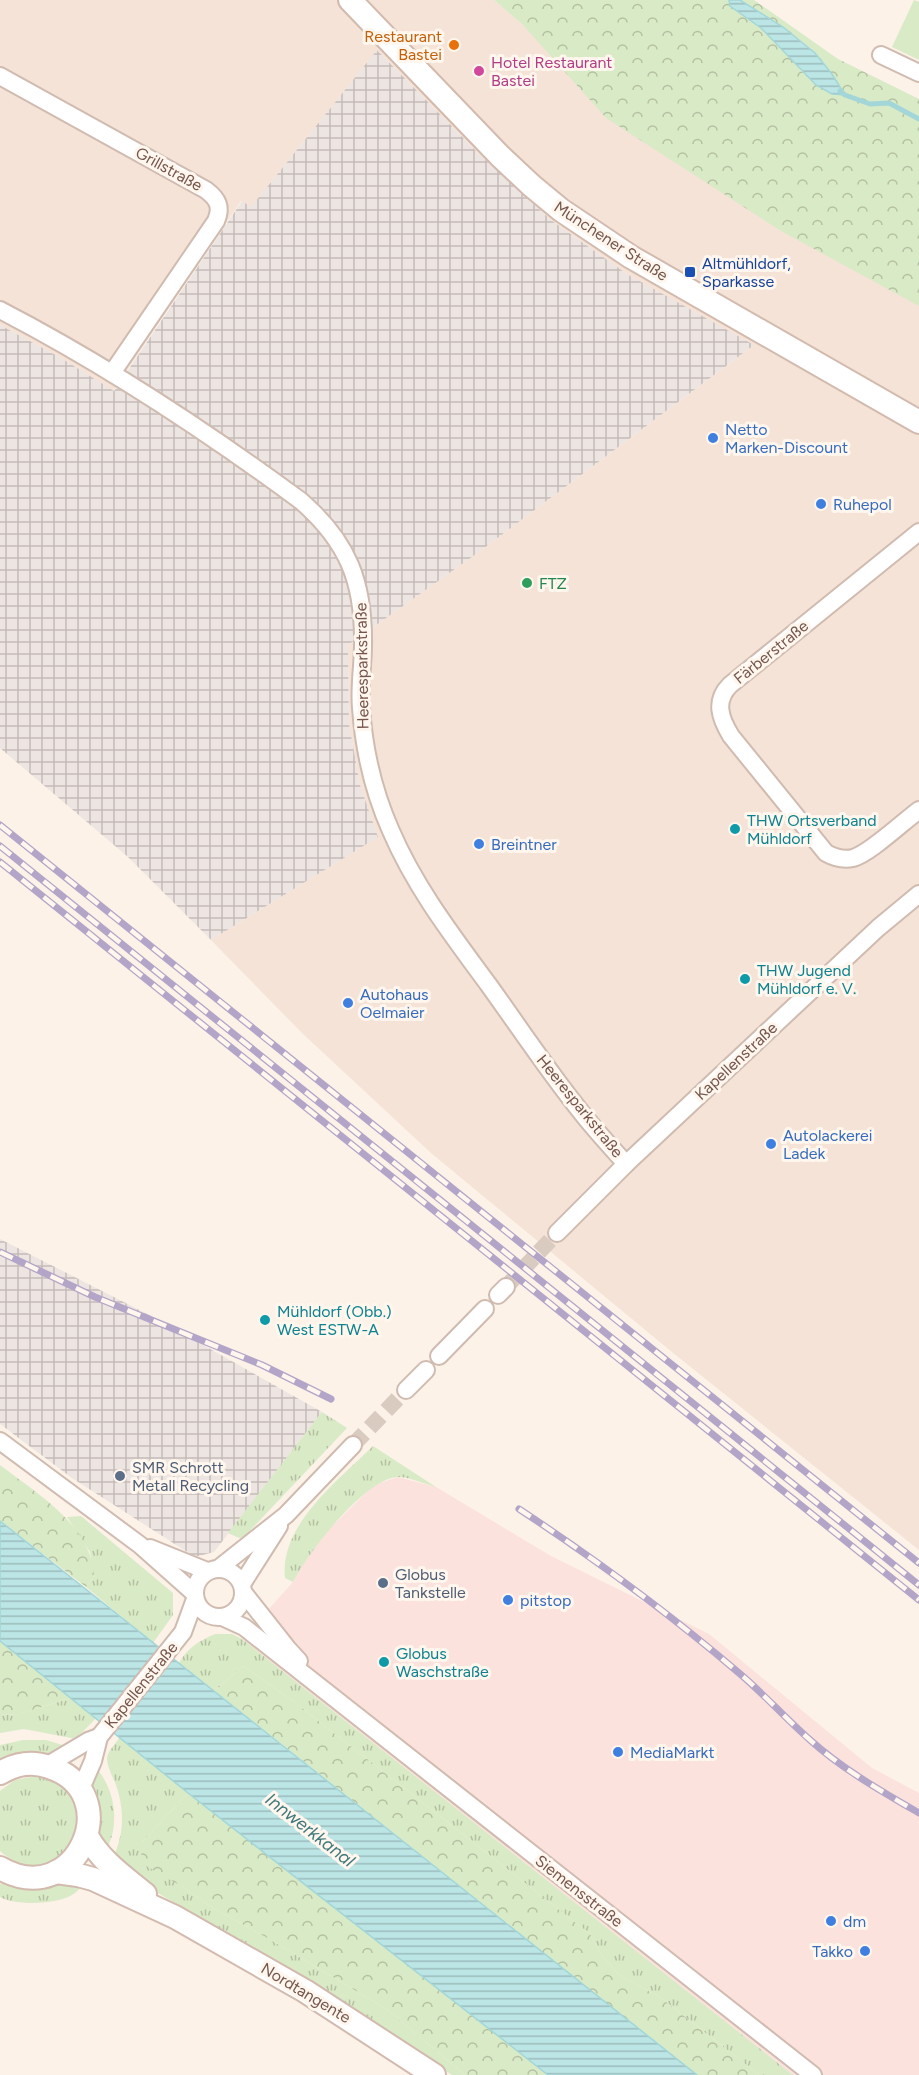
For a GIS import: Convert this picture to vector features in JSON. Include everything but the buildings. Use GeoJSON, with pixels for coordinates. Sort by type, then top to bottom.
{"type":"FeatureCollection","features":[{"type":"Feature","properties":{"kind":"main road","name":"Münchener Straße"},"geometry":{"type":"LineString","coordinates":[[350,0],[500,156],[561,210],[631,257],[919,422]]}},
{"type":"Feature","properties":{"kind":"main road"},"geometry":{"type":"LineString","coordinates":[[2,1770],[30,1764],[46,1766],[66,1775],[80,1791],[88,1813],[87,1836],[75,1857],[56,1872]]}},
{"type":"Feature","properties":{"kind":"main road","name":"Nordtangente"},"geometry":{"type":"LineString","coordinates":[[87,1836],[105,1862],[175,1917]]}},
{"type":"Feature","properties":{"kind":"main road","name":"Nordtangente"},"geometry":{"type":"LineString","coordinates":[[3,1872],[33,1878],[56,1872],[78,1875],[175,1917],[305,1991],[434,2075]]}},
{"type":"Feature","properties":{"kind":"street"},"geometry":{"type":"LineString","coordinates":[[881,56],[919,73]]}},
{"type":"Feature","properties":{"kind":"street","name":"Grillstraße"},"geometry":{"type":"LineString","coordinates":[[0,76],[213,194],[219,204],[216,222],[112,373]]}},
{"type":"Feature","properties":{"kind":"street","name":"Heeresparkstraße"},"geometry":{"type":"LineString","coordinates":[[0,310],[112,373],[266,475],[320,517],[334,534],[346,555],[360,593],[363,644],[360,706],[367,759],[390,830],[409,869],[437,914],[581,1113],[626,1164]]}},
{"type":"Feature","properties":{"kind":"street","name":"Färberstraße"},"geometry":{"type":"LineString","coordinates":[[919,532],[724,690],[720,704],[722,721],[731,736],[826,853],[842,859],[860,856],[919,810]]}},
{"type":"Feature","properties":{"kind":"street","name":"Kapellenstraße"},"geometry":{"type":"LineString","coordinates":[[557,1233],[626,1164],[878,928],[919,894]]}},
{"type":"Feature","properties":{"kind":"street"},"geometry":{"type":"LineString","coordinates":[[440,1356],[485,1308]]}},
{"type":"Feature","properties":{"kind":"street"},"geometry":{"type":"LineString","coordinates":[[406,1390],[426,1370]]}},
{"type":"Feature","properties":{"kind":"street"},"geometry":{"type":"LineString","coordinates":[[0,1441],[141,1545],[195,1596],[202,1610],[218,1617],[235,1611],[243,1599],[242,1588],[233,1573],[213,1570],[141,1545]]}},
{"type":"Feature","properties":{"kind":"street"},"geometry":{"type":"LineString","coordinates":[[195,1596],[198,1580],[286,1515],[353,1445]]}},
{"type":"Feature","properties":{"kind":"street"},"geometry":{"type":"LineString","coordinates":[[242,1588],[286,1515]]}},
{"type":"Feature","properties":{"kind":"street","name":"Siemensstraße"},"geometry":{"type":"LineString","coordinates":[[242,1588],[288,1649],[344,1707]]}},
{"type":"Feature","properties":{"kind":"street","name":"Kapellenstraße"},"geometry":{"type":"LineString","coordinates":[[80,1791],[93,1761],[99,1737],[183,1632],[195,1596]]}},
{"type":"Feature","properties":{"kind":"street","name":"Kapellenstraße"},"geometry":{"type":"LineString","coordinates":[[183,1632],[218,1617]]}},
{"type":"Feature","properties":{"kind":"street","name":"Siemensstraße"},"geometry":{"type":"LineString","coordinates":[[218,1617],[244,1628],[813,2075]]}},
{"type":"Feature","properties":{"kind":"street","name":"Kapellenstraße"},"geometry":{"type":"LineString","coordinates":[[46,1766],[99,1737]]}},
{"type":"Feature","properties":{"kind":"shaded area"},"geometry":{"type":"Polygon","coordinates":[[[0,0],[494,0],[523,25],[919,306],[919,1550],[672,1352],[431,1153],[302,1033],[211,940],[378,837],[360,785],[349,724],[348,645],[472,557],[753,346],[627,274],[551,220],[477,152],[377,50],[251,207],[241,201],[113,391],[61,358],[0,325],[0,0]]]}},
{"type":"Feature","properties":{"kind":"shaded area"},"geometry":{"type":"Polygon","coordinates":[[[377,50],[477,152],[551,220],[627,274],[754,345],[472,557],[348,645],[349,724],[360,785],[378,837],[211,940],[128,857],[0,748],[0,325],[61,358],[114,391],[242,201],[251,207],[377,50]]]}},
{"type":"Feature","properties":{"kind":"shaded area","name":"SMR Schrott Metall Recycling"},"geometry":{"type":"Polygon","coordinates":[[[0,1239],[157,1319],[322,1412],[214,1552],[195,1557],[72,1478],[0,1424],[0,1239]]]}},
{"type":"Feature","properties":{"kind":"shaded area"},"geometry":{"type":"Polygon","coordinates":[[[398,1477],[436,1487],[551,1556],[709,1634],[872,1768],[919,1793],[919,2075],[793,2075],[242,1639],[293,1582],[301,1565],[327,1531],[374,1485],[398,1477]]]}},
{"type":"Feature","properties":{"kind":"green space"},"geometry":{"type":"Polygon","coordinates":[[[494,0],[729,0],[730,6],[761,28],[790,56],[801,71],[845,94],[831,72],[806,44],[740,0],[754,0],[838,59],[919,99],[919,306],[781,231],[606,118],[523,25],[494,0]]]}},
{"type":"Feature","properties":{"kind":"green space"},"geometry":{"type":"Polygon","coordinates":[[[914,0],[919,2],[919,60],[892,47],[914,0]]]}},
{"type":"Feature","properties":{"kind":"green space"},"geometry":{"type":"Polygon","coordinates":[[[322,1412],[347,1428],[244,1537],[239,1538],[228,1533],[322,1412]]]}},
{"type":"Feature","properties":{"kind":"green space"},"geometry":{"type":"Polygon","coordinates":[[[373,1446],[436,1487],[400,1477],[387,1480],[371,1489],[339,1518],[300,1569],[293,1582],[285,1578],[286,1559],[291,1540],[301,1522],[329,1489],[373,1446]]]}},
{"type":"Feature","properties":{"kind":"green space"},"geometry":{"type":"Polygon","coordinates":[[[0,1465],[60,1512],[84,1542],[91,1559],[94,1577],[86,1587],[0,1521],[0,1465]]]}},
{"type":"Feature","properties":{"kind":"green space"},"geometry":{"type":"Polygon","coordinates":[[[81,1516],[173,1593],[173,1615],[153,1643],[86,1587],[94,1577],[90,1552],[67,1517],[81,1516]]]}},
{"type":"Feature","properties":{"kind":"green space"},"geometry":{"type":"Polygon","coordinates":[[[215,1634],[232,1634],[242,1639],[793,2075],[759,2075],[661,1998],[618,1974],[601,1954],[590,1934],[293,1701],[243,1666],[215,1691],[179,1663],[194,1645],[215,1634]]]}},
{"type":"Feature","properties":{"kind":"green space"},"geometry":{"type":"Polygon","coordinates":[[[0,1641],[71,1698],[19,1714],[0,1715],[0,1641]]]}},
{"type":"Feature","properties":{"kind":"green space"},"geometry":{"type":"Polygon","coordinates":[[[243,1666],[293,1701],[590,1934],[601,1954],[618,1974],[661,1998],[759,2075],[697,2075],[215,1691],[243,1666]]]}},
{"type":"Feature","properties":{"kind":"green space"},"geometry":{"type":"Polygon","coordinates":[[[71,1698],[96,1718],[76,1739],[24,1729],[0,1733],[0,1715],[19,1714],[71,1698]]]}},
{"type":"Feature","properties":{"kind":"green space"},"geometry":{"type":"Polygon","coordinates":[[[120,1737],[188,1793],[142,1842],[183,1887],[211,1907],[388,2010],[465,2075],[452,2075],[322,1990],[151,1889],[112,1860],[121,1833],[122,1814],[119,1795],[107,1758],[120,1737]]]}},
{"type":"Feature","properties":{"kind":"green space"},"geometry":{"type":"Polygon","coordinates":[[[23,1740],[46,1740],[69,1747],[53,1756],[0,1761],[0,1745],[23,1740]]]}},
{"type":"Feature","properties":{"kind":"green space"},"geometry":{"type":"Polygon","coordinates":[[[98,1770],[109,1789],[114,1810],[113,1832],[105,1852],[97,1829],[92,1799],[93,1784],[98,1770]]]}},
{"type":"Feature","properties":{"kind":"green space"},"geometry":{"type":"Polygon","coordinates":[[[36,1776],[61,1786],[74,1802],[77,1821],[72,1840],[60,1855],[43,1865],[22,1864],[0,1851],[0,1791],[15,1780],[36,1776]]]}},
{"type":"Feature","properties":{"kind":"green space"},"geometry":{"type":"Polygon","coordinates":[[[188,1793],[548,2075],[465,2075],[388,2010],[211,1907],[183,1887],[141,1863],[142,1842],[188,1793]]]}},
{"type":"Feature","properties":{"kind":"green space"},"geometry":{"type":"Polygon","coordinates":[[[8,1881],[49,1884],[85,1882],[68,1897],[49,1902],[27,1903],[0,1897],[0,1884],[8,1881]]]}},
{"type":"Feature","properties":{"kind":"water"},"geometry":{"type":"Polygon","coordinates":[[[729,0],[740,0],[783,27],[815,53],[845,95],[832,94],[816,85],[761,28],[730,6],[729,0]]]}},
{"type":"Feature","properties":{"kind":"water","name":"Innwerkkanal"},"geometry":{"type":"Polygon","coordinates":[[[0,1521],[697,2075],[548,2075],[188,1793],[0,1641],[0,1521]]]}},
{"type":"Feature","properties":{"kind":"waterway"},"geometry":{"type":"LineString","coordinates":[[840,91],[870,104],[889,103],[919,119]]}},
{"type":"Feature","properties":{"kind":"tunnel"},"geometry":{"type":"LineString","coordinates":[[506,1287],[557,1233]]}},
{"type":"Feature","properties":{"kind":"tunnel"},"geometry":{"type":"LineString","coordinates":[[353,1445],[406,1390]]}},
{"type":"Feature","properties":{"kind":"railway"},"geometry":{"type":"LineString","coordinates":[[0,825],[919,1563]]}},
{"type":"Feature","properties":{"kind":"railway"},"geometry":{"type":"LineString","coordinates":[[0,846],[919,1585]]}},
{"type":"Feature","properties":{"kind":"railway"},"geometry":{"type":"LineString","coordinates":[[0,862],[919,1600]]}},
{"type":"Feature","properties":{"kind":"railway"},"geometry":{"type":"LineString","coordinates":[[0,1252],[95,1297],[262,1365],[331,1399]]}},
{"type":"Feature","properties":{"kind":"railway"},"geometry":{"type":"LineString","coordinates":[[519,1509],[576,1547],[659,1608],[748,1681],[800,1731],[835,1760],[919,1813]]}},
{"type":"Feature","properties":{"kind":"place","name":"Restaurant Bastei"},"geometry":{"type":"Point","coordinates":[454,45]}},
{"type":"Feature","properties":{"kind":"place","name":"Hotel Restaurant Bastei"},"geometry":{"type":"Point","coordinates":[479,71]}},
{"type":"Feature","properties":{"kind":"place","name":"Altmühldorf, Sparkasse"},"geometry":{"type":"Point","coordinates":[690,272]}},
{"type":"Feature","properties":{"kind":"place","name":"Netto Marken-Discount"},"geometry":{"type":"Point","coordinates":[713,438]}},
{"type":"Feature","properties":{"kind":"place","name":"Ruhepol"},"geometry":{"type":"Point","coordinates":[821,504]}},
{"type":"Feature","properties":{"kind":"place","name":"FTZ"},"geometry":{"type":"Point","coordinates":[527,583]}},
{"type":"Feature","properties":{"kind":"place","name":"THW Ortsverband Mühldorf"},"geometry":{"type":"Point","coordinates":[735,829]}},
{"type":"Feature","properties":{"kind":"place","name":"Breintner"},"geometry":{"type":"Point","coordinates":[479,844]}},
{"type":"Feature","properties":{"kind":"place","name":"THW Jugend Mühldorf e. V."},"geometry":{"type":"Point","coordinates":[745,979]}},
{"type":"Feature","properties":{"kind":"place","name":"Autohaus Oelmaier"},"geometry":{"type":"Point","coordinates":[348,1003]}},
{"type":"Feature","properties":{"kind":"place","name":"Autolackerei Ladek"},"geometry":{"type":"Point","coordinates":[771,1144]}},
{"type":"Feature","properties":{"kind":"place","name":"Mühldorf (Obb.) West ESTW-A"},"geometry":{"type":"Point","coordinates":[265,1320]}},
{"type":"Feature","properties":{"kind":"place","name":"SMR Schrott Metall Recycling"},"geometry":{"type":"Point","coordinates":[120,1476]}},
{"type":"Feature","properties":{"kind":"place","name":"Globus Tankstelle"},"geometry":{"type":"Point","coordinates":[383,1583]}},
{"type":"Feature","properties":{"kind":"place","name":"pitstop"},"geometry":{"type":"Point","coordinates":[508,1600]}},
{"type":"Feature","properties":{"kind":"place","name":"Globus Waschstraße"},"geometry":{"type":"Point","coordinates":[384,1662]}},
{"type":"Feature","properties":{"kind":"place","name":"MediaMarkt"},"geometry":{"type":"Point","coordinates":[618,1752]}},
{"type":"Feature","properties":{"kind":"place","name":"dm"},"geometry":{"type":"Point","coordinates":[831,1921]}},
{"type":"Feature","properties":{"kind":"place","name":"Takko"},"geometry":{"type":"Point","coordinates":[865,1951]}}]}
